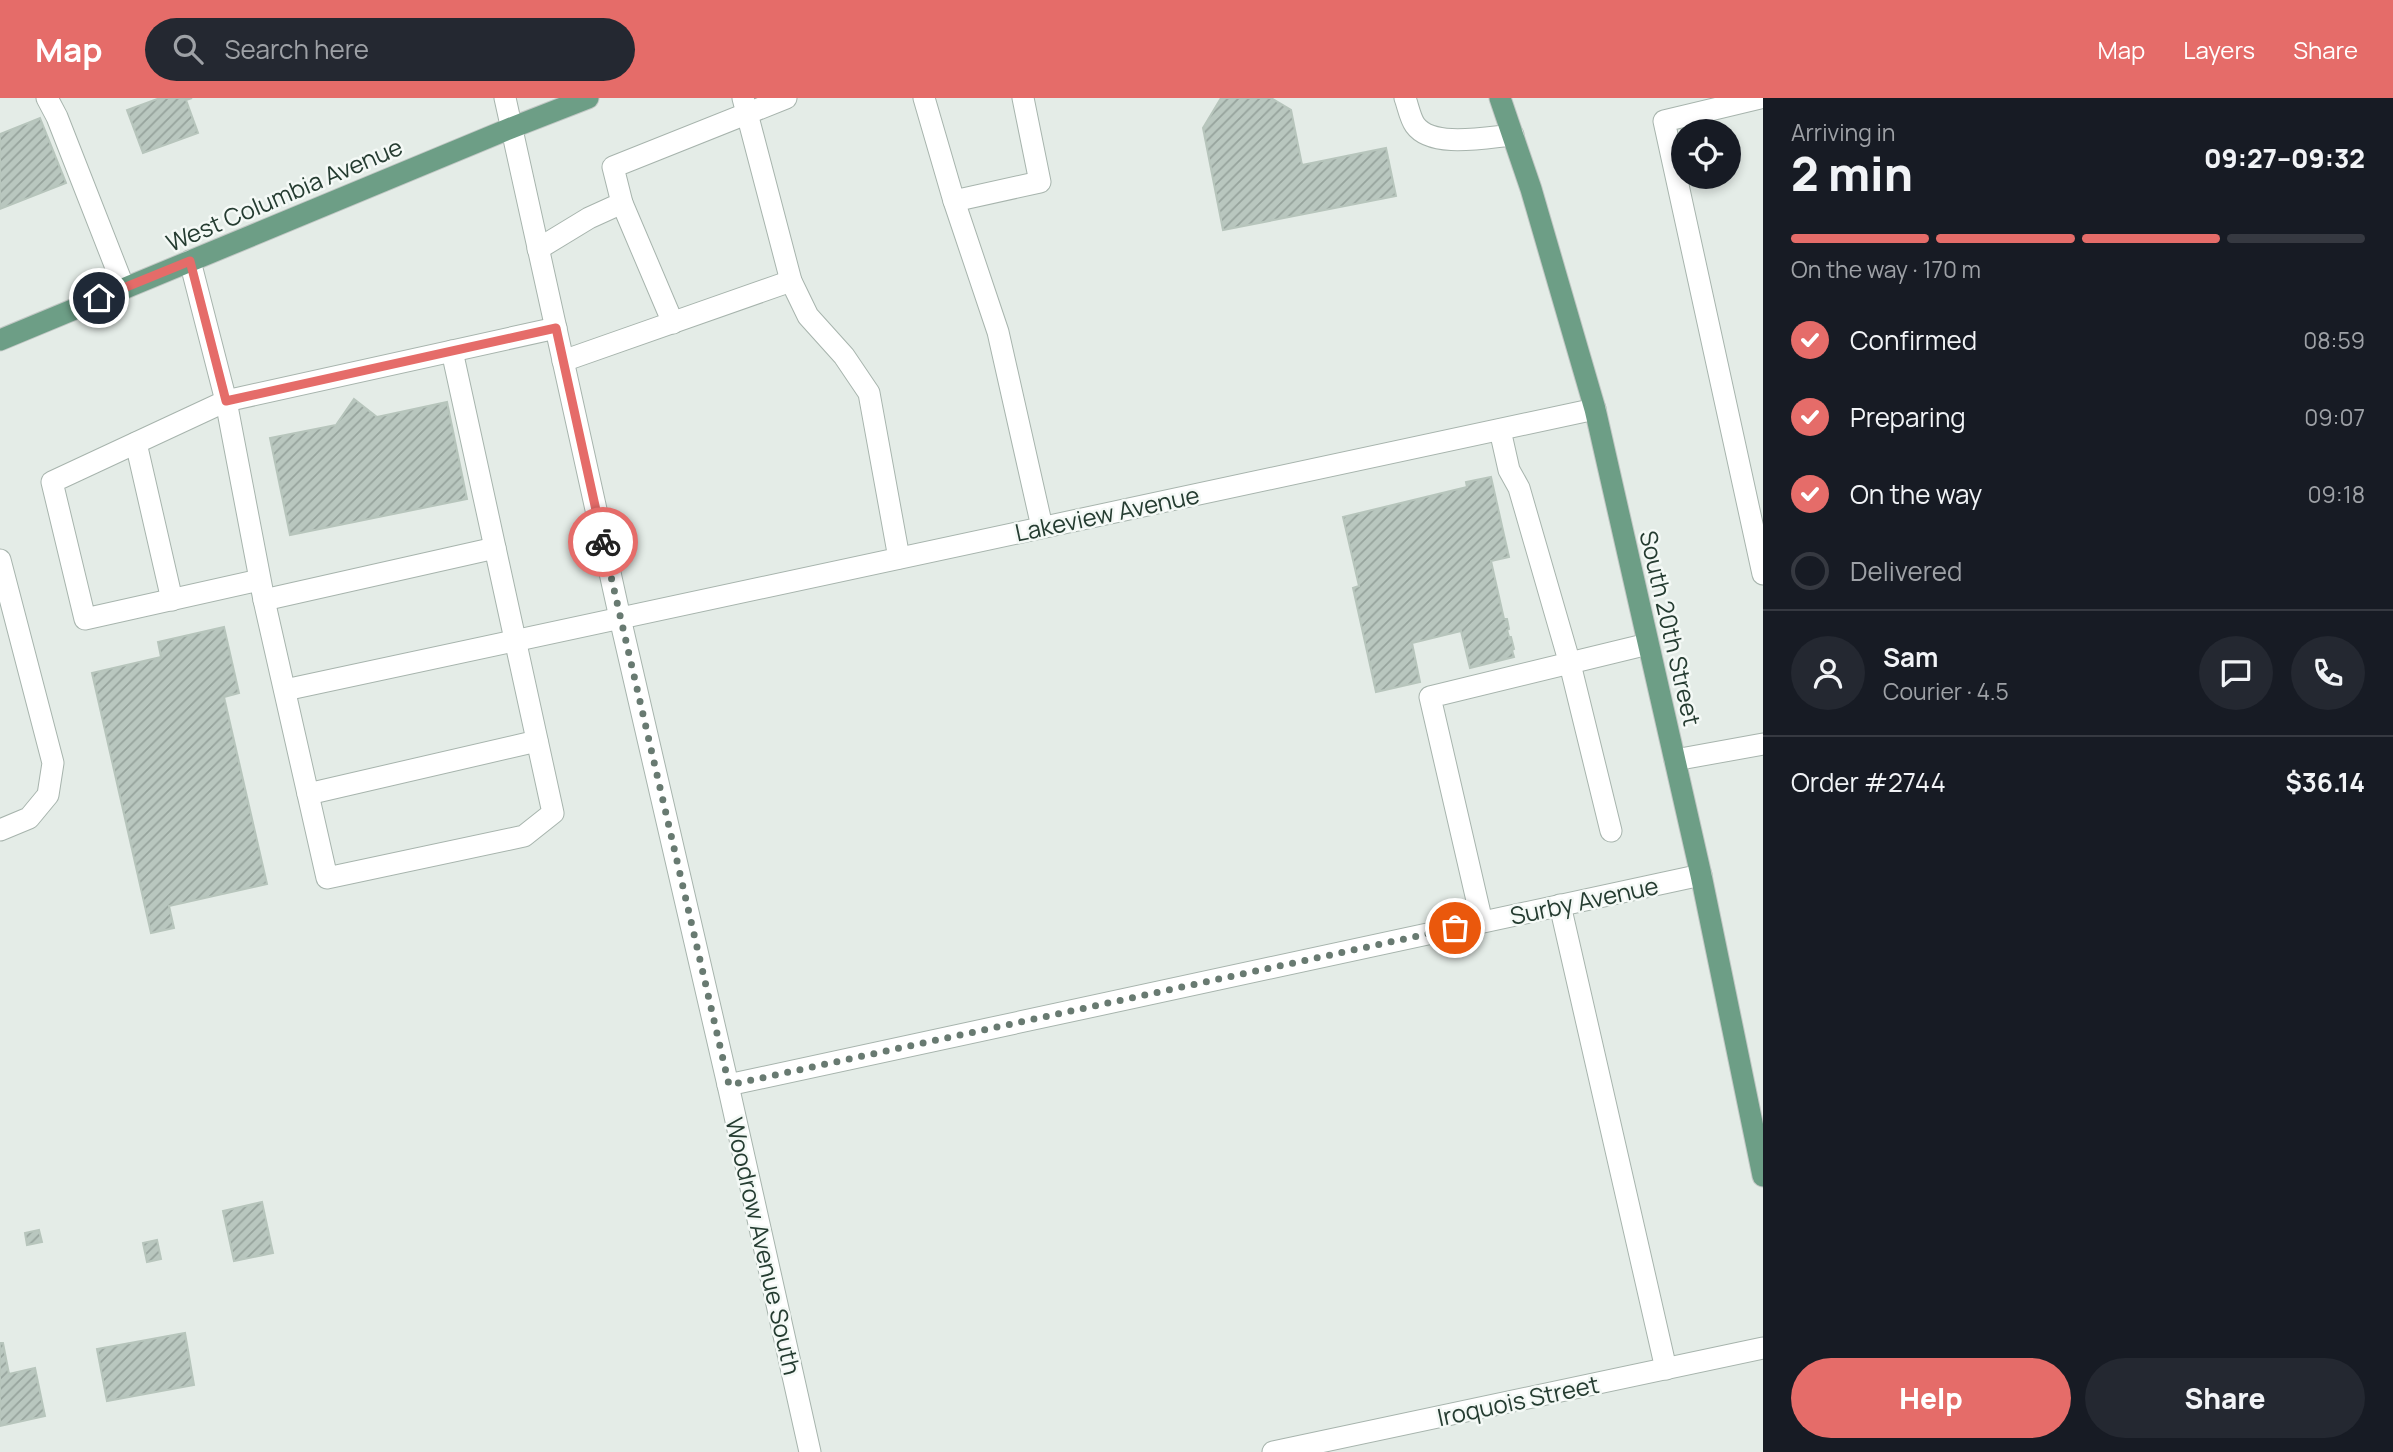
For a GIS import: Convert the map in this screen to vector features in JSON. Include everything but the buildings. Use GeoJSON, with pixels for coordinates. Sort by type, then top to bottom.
{"type":"FeatureCollection","features":[{"type":"Feature","properties":{"kind":"main road","name":"West Columbia Avenue"},"geometry":{"type":"LineString","coordinates":[[0,340],[588,98]]}},
{"type":"Feature","properties":{"kind":"main road","name":"South 20th Street"},"geometry":{"type":"LineString","coordinates":[[1500,98],[1595,409],[1701,875],[1763,1176]]}},
{"type":"Feature","properties":{"kind":"street"},"geometry":{"type":"LineString","coordinates":[[47,98],[57,117],[124,288]]}},
{"type":"Feature","properties":{"kind":"street","name":"Woodrow Avenue South"},"geometry":{"type":"LineString","coordinates":[[505,98],[810,1452]]}},
{"type":"Feature","properties":{"kind":"street"},"geometry":{"type":"LineString","coordinates":[[673,323],[622,203],[613,167],[745,106],[786,98]]}},
{"type":"Feature","properties":{"kind":"street"},"geometry":{"type":"LineString","coordinates":[[924,98],[954,201],[998,332],[1042,527]]}},
{"type":"Feature","properties":{"kind":"street"},"geometry":{"type":"LineString","coordinates":[[954,201],[1040,182],[1023,98]]}},
{"type":"Feature","properties":{"kind":"street"},"geometry":{"type":"LineString","coordinates":[[1405,98],[1415,126],[1433,137],[1452,140],[1513,135]]}},
{"type":"Feature","properties":{"kind":"street"},"geometry":{"type":"LineString","coordinates":[[1760,98],[1664,121],[1763,573]]}},
{"type":"Feature","properties":{"kind":"street"},"geometry":{"type":"LineString","coordinates":[[745,106],[791,281],[808,316],[844,356],[869,393],[899,558]]}},
{"type":"Feature","properties":{"kind":"street"},"geometry":{"type":"LineString","coordinates":[[538,249],[589,218],[622,203]]}},
{"type":"Feature","properties":{"kind":"street"},"geometry":{"type":"LineString","coordinates":[[190,261],[226,401],[262,590],[327,878],[524,836],[553,813],[453,351]]}},
{"type":"Feature","properties":{"kind":"street"},"geometry":{"type":"LineString","coordinates":[[563,361],[791,281]]}},
{"type":"Feature","properties":{"kind":"street"},"geometry":{"type":"LineString","coordinates":[[495,548],[262,590],[172,600],[85,619],[52,482],[226,401],[556,328]]}},
{"type":"Feature","properties":{"kind":"street","name":"Lakeview Avenue"},"geometry":{"type":"LineString","coordinates":[[285,691],[1595,409]]}},
{"type":"Feature","properties":{"kind":"street"},"geometry":{"type":"LineString","coordinates":[[1500,429],[1509,470],[1519,488],[1570,664],[1611,831]]}},
{"type":"Feature","properties":{"kind":"street"},"geometry":{"type":"LineString","coordinates":[[136,443],[172,600]]}},
{"type":"Feature","properties":{"kind":"street"},"geometry":{"type":"LineString","coordinates":[[0,560],[53,764],[48,795],[29,818],[0,831]]}},
{"type":"Feature","properties":{"kind":"street"},"geometry":{"type":"LineString","coordinates":[[1482,922],[1430,697],[1648,644]]}},
{"type":"Feature","properties":{"kind":"street"},"geometry":{"type":"LineString","coordinates":[[308,794],[537,741]]}},
{"type":"Feature","properties":{"kind":"street"},"geometry":{"type":"LineString","coordinates":[[1675,760],[1763,744]]}},
{"type":"Feature","properties":{"kind":"street","name":"Surby Avenue"},"geometry":{"type":"LineString","coordinates":[[729,1085],[1701,875]]}},
{"type":"Feature","properties":{"kind":"street"},"geometry":{"type":"LineString","coordinates":[[1560,905],[1667,1369]]}},
{"type":"Feature","properties":{"kind":"street","name":"Iroquois Street"},"geometry":{"type":"LineString","coordinates":[[1273,1452],[1763,1349]]}},
{"type":"Feature","properties":{"kind":"way so far"},"geometry":{"type":"LineString","coordinates":[[603,542],[729,1085],[1455,928]]}},
{"type":"Feature","properties":{"kind":"route"},"geometry":{"type":"LineString","coordinates":[[99,298],[190,261],[226,401],[556,328],[603,542]]}}]}
